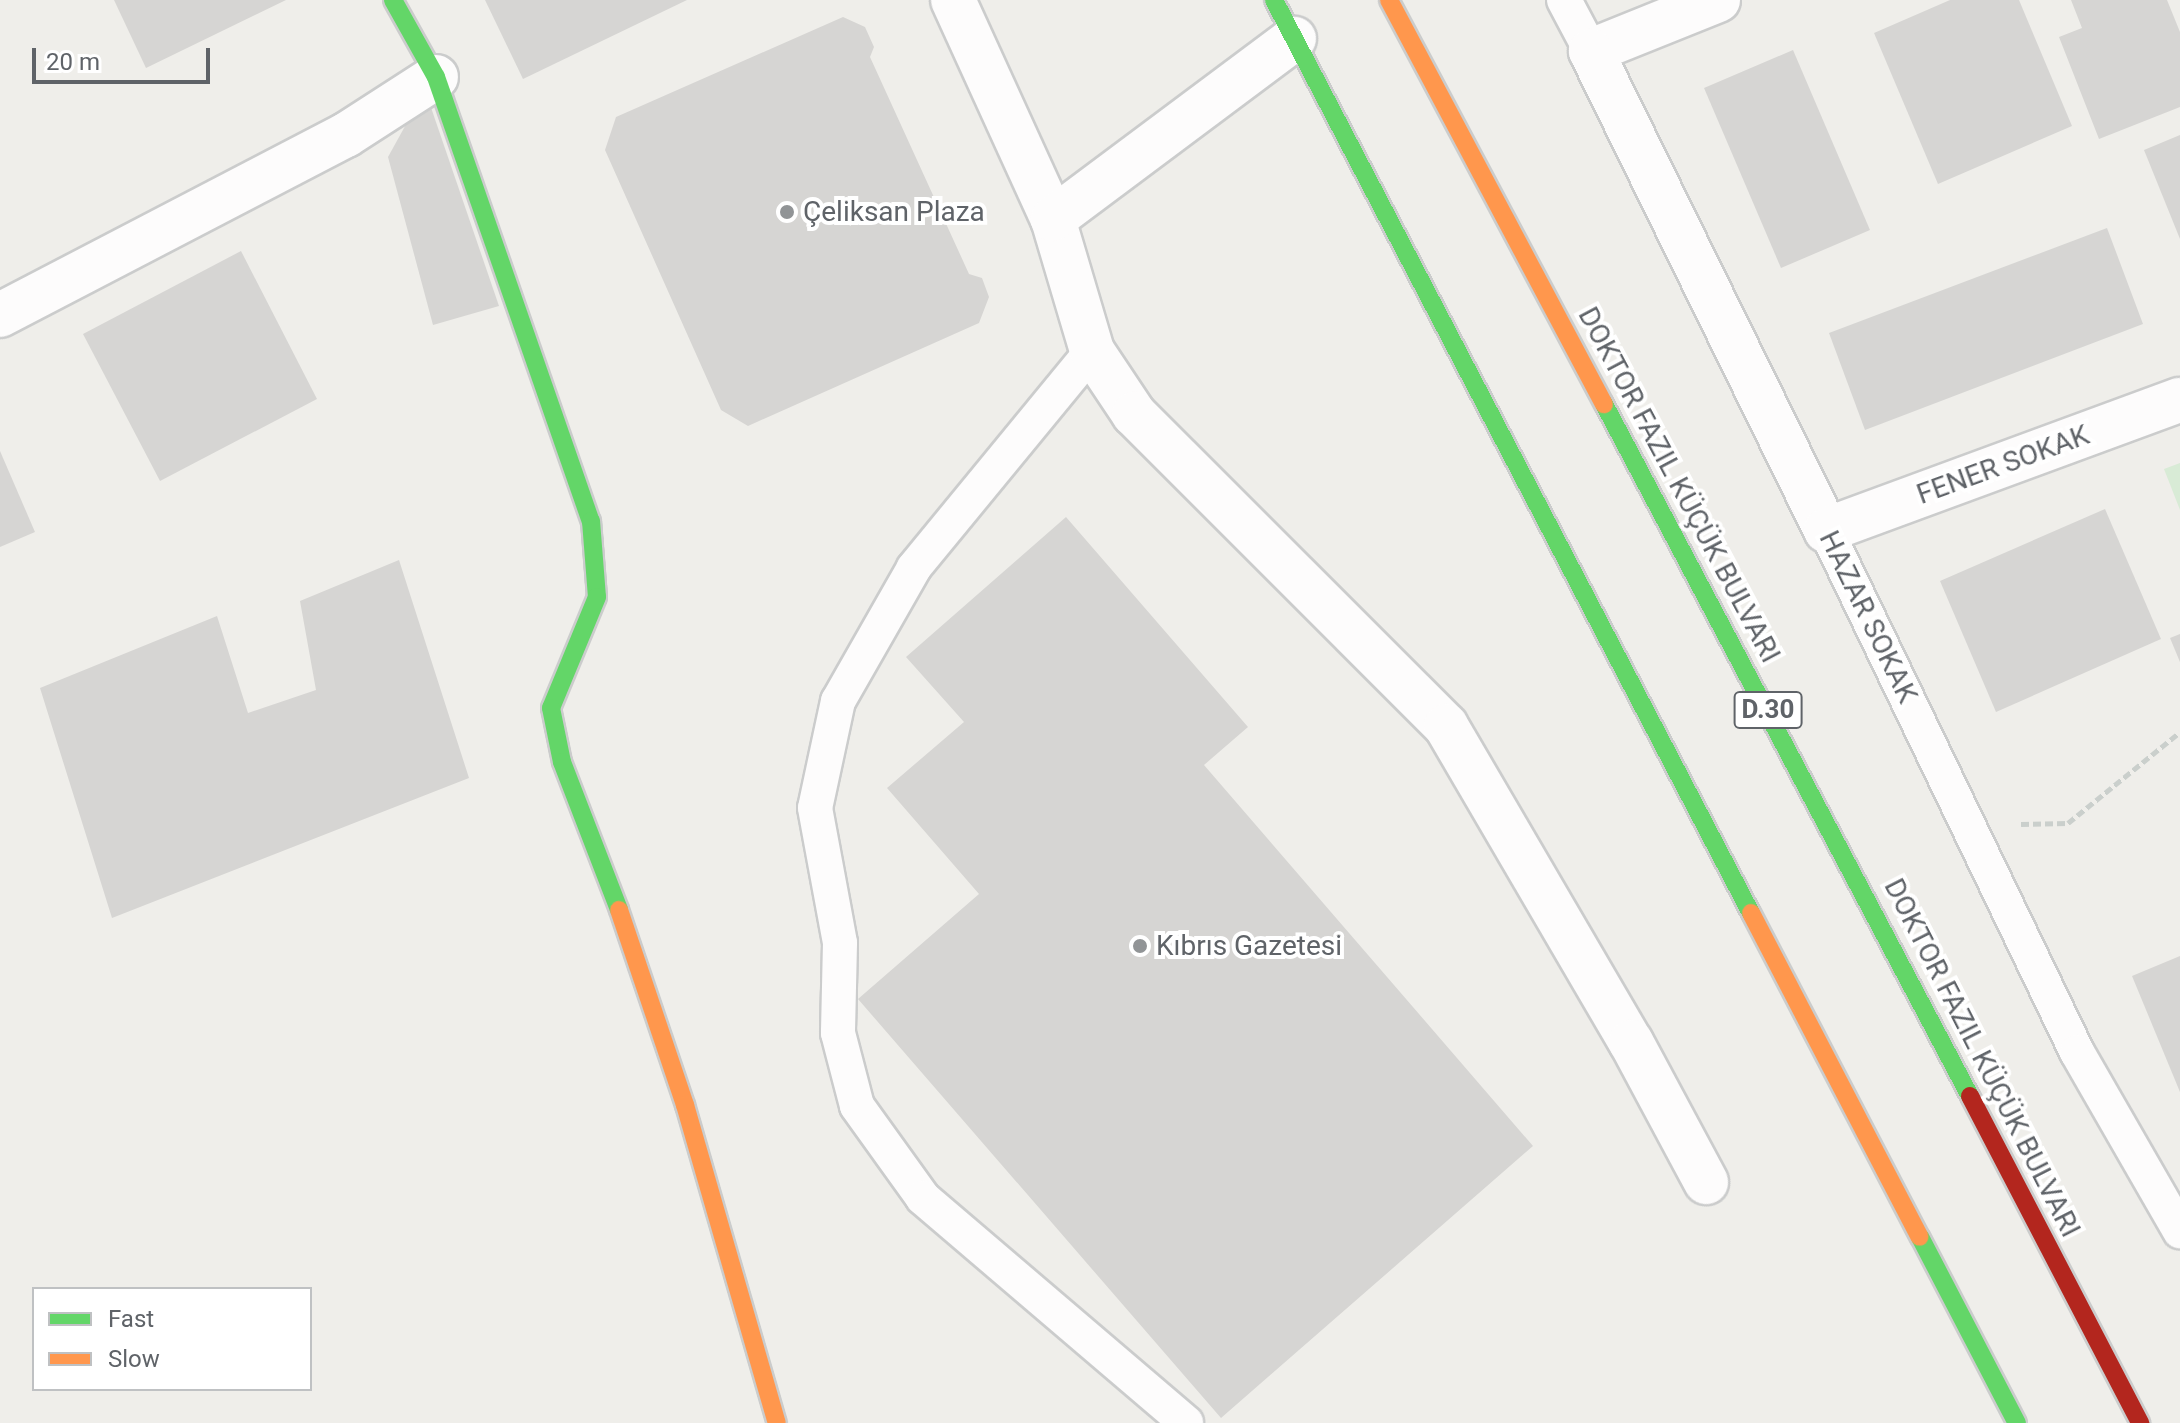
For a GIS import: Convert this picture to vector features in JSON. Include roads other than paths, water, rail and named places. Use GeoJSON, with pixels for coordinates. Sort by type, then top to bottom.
{"type":"FeatureCollection","features":[{"type":"Feature","properties":{"kind":"main road"},"geometry":{"type":"LineString","coordinates":[[393,0],[436,77],[591,521],[597,597],[551,708],[562,762],[639,963],[777,1423]]}},
{"type":"Feature","properties":{"kind":"main road"},"geometry":{"type":"LineString","coordinates":[[1274,0],[2017,1423]]}},
{"type":"Feature","properties":{"kind":"main road","name":"D.30"},"geometry":{"type":"LineString","coordinates":[[1389,0],[1832,830],[2140,1423]]}},
{"type":"Feature","properties":{"kind":"street"},"geometry":{"type":"LineString","coordinates":[[953,0],[1053,219],[1092,351],[1134,414],[1446,726],[1631,1042],[1706,1182]]}},
{"type":"Feature","properties":{"kind":"street"},"geometry":{"type":"LineString","coordinates":[[1591,51],[1718,0]]}},
{"type":"Feature","properties":{"kind":"street"},"geometry":{"type":"LineString","coordinates":[[1053,219],[1294,39]]}},
{"type":"Feature","properties":{"kind":"street","name":"HAZAR SOKAK"},"geometry":{"type":"LineString","coordinates":[[1591,51],[1826,530]]}},
{"type":"Feature","properties":{"kind":"street"},"geometry":{"type":"LineString","coordinates":[[0,315],[346,135],[436,77]]}},
{"type":"Feature","properties":{"kind":"street","name":"FENER SOKAK"},"geometry":{"type":"LineString","coordinates":[[1826,530],[2180,400]]}},
{"type":"Feature","properties":{"kind":"lane","name":"HAZAR SOKAK"},"geometry":{"type":"LineString","coordinates":[[1564,0],[1591,51]]}},
{"type":"Feature","properties":{"kind":"lane"},"geometry":{"type":"LineString","coordinates":[[1092,351],[914,568],[838,701],[815,808],[840,943],[838,1033],[857,1106],[923,1198],[1186,1423]]}},
{"type":"Feature","properties":{"kind":"lane","name":"HAZAR SOKAK"},"geometry":{"type":"LineString","coordinates":[[1826,530],[2077,1052],[2180,1231]]}},
{"type":"Feature","properties":{"kind":"place","name":"Çeliksan Plaza"},"geometry":{"type":"Point","coordinates":[787,212]}},
{"type":"Feature","properties":{"kind":"place","name":"Kıbrıs Gazetesi"},"geometry":{"type":"Point","coordinates":[1140,946]}}]}
